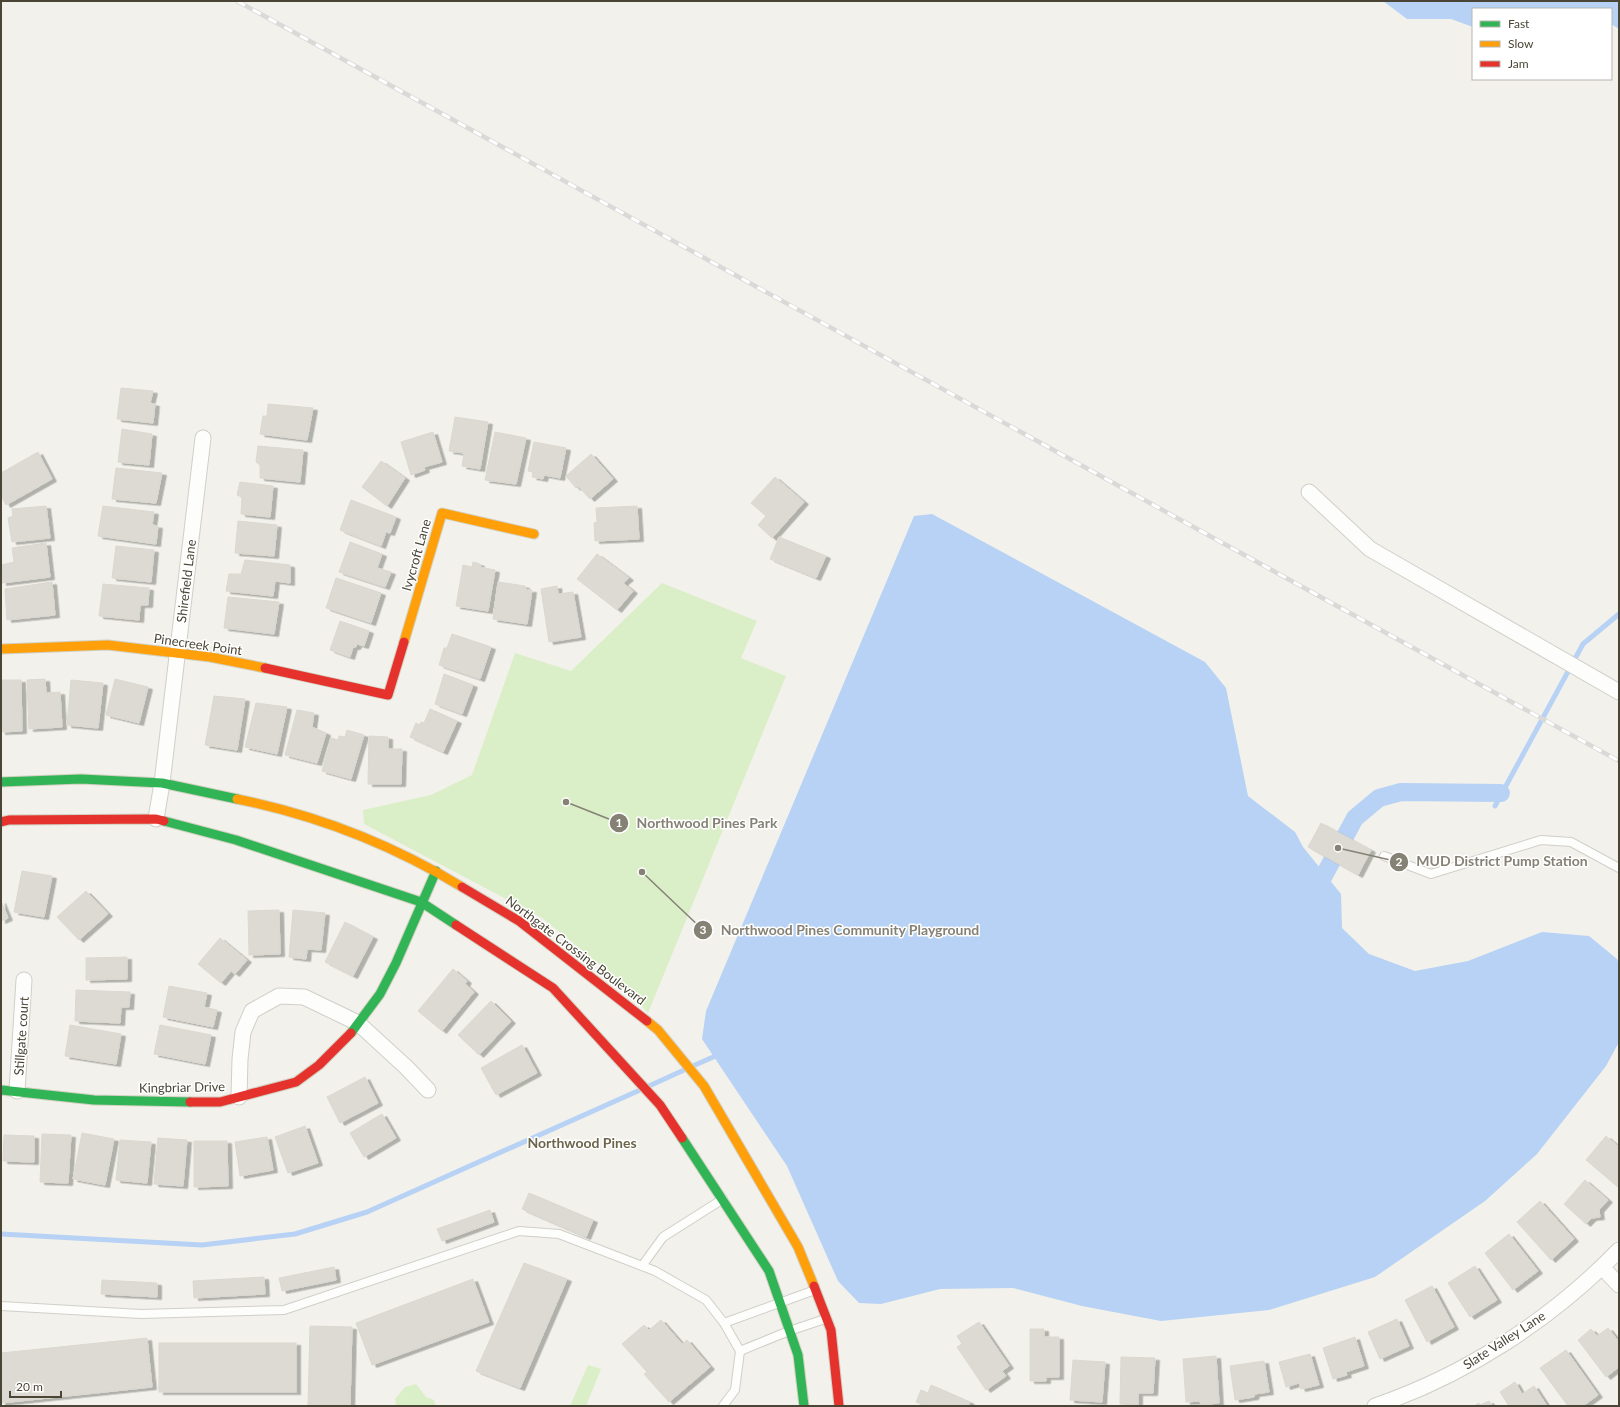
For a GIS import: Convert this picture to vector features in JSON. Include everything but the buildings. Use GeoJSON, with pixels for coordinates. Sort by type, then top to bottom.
{"type":"FeatureCollection","features":[{"type":"Feature","properties":{"kind":"street","name":"Shirefield Lane"},"geometry":{"type":"LineString","coordinates":[[156,819],[162,783],[203,438]]}},
{"type":"Feature","properties":{"kind":"street"},"geometry":{"type":"LineString","coordinates":[[1309,492],[1370,549],[1619,692]]}},
{"type":"Feature","properties":{"kind":"street","name":"Ivycroft Lane"},"geometry":{"type":"LineString","coordinates":[[388,695],[442,513],[534,534]]}},
{"type":"Feature","properties":{"kind":"street","name":"Pinecreek Point"},"geometry":{"type":"LineString","coordinates":[[1,649],[108,645],[177,653],[254,665],[388,695]]}},
{"type":"Feature","properties":{"kind":"street","name":"Northgate Crossing Boulevard"},"geometry":{"type":"LineString","coordinates":[[1,782],[81,779],[162,783],[257,802],[338,827],[401,854],[436,871],[491,902],[538,935],[658,1030],[704,1086],[798,1246],[831,1330],[839,1406]]}},
{"type":"Feature","properties":{"kind":"street"},"geometry":{"type":"LineString","coordinates":[[1,822],[9,820],[156,819],[236,840],[421,902],[553,988],[660,1105],[723,1198],[769,1271],[798,1356],[804,1406]]}},
{"type":"Feature","properties":{"kind":"street","name":"Kingbriar Drive"},"geometry":{"type":"LineString","coordinates":[[1,1090],[94,1100],[220,1102],[296,1082],[320,1065],[358,1022],[380,994],[393,969],[421,902],[436,871]]}},
{"type":"Feature","properties":{"kind":"street","name":"Stillgate court"},"geometry":{"type":"LineString","coordinates":[[17,1091],[24,980]]}},
{"type":"Feature","properties":{"kind":"street"},"geometry":{"type":"LineString","coordinates":[[239,1097],[240,1059],[243,1032],[252,1011],[279,996],[304,997],[358,1022],[406,1066],[428,1090]]}},
{"type":"Feature","properties":{"kind":"street","name":"Slate Valley Lane"},"geometry":{"type":"LineString","coordinates":[[1375,1406],[1406,1395],[1468,1365],[1520,1332],[1569,1296],[1619,1250]]}},
{"type":"Feature","properties":{"kind":"street"},"geometry":{"type":"LineString","coordinates":[[1602,1267],[1619,1285]]}},
{"type":"Feature","properties":{"kind":"lane"},"geometry":{"type":"LineString","coordinates":[[1384,856],[1431,874],[1541,840],[1570,842],[1619,868]]}},
{"type":"Feature","properties":{"kind":"lane"},"geometry":{"type":"LineString","coordinates":[[642,1266],[662,1237],[723,1198]]}},
{"type":"Feature","properties":{"kind":"lane"},"geometry":{"type":"LineString","coordinates":[[1,1306],[141,1314],[284,1310],[519,1231],[559,1234],[655,1271],[706,1300],[724,1323],[740,1351],[735,1390],[723,1406]]}},
{"type":"Feature","properties":{"kind":"lane"},"geometry":{"type":"LineString","coordinates":[[724,1323],[816,1290]]}},
{"type":"Feature","properties":{"kind":"lane"},"geometry":{"type":"LineString","coordinates":[[740,1351],[789,1331],[827,1319]]}},
{"type":"Feature","properties":{"kind":"green space"},"geometry":{"type":"Polygon","coordinates":[[[662,583],[757,621],[741,658],[786,676],[648,1013],[613,975],[542,918],[364,824],[363,810],[431,795],[472,775],[515,653],[571,671],[662,583]]]}},
{"type":"Feature","properties":{"kind":"green space"},"geometry":{"type":"Polygon","coordinates":[[[588,1365],[601,1369],[586,1406],[570,1406],[588,1365]]]}},
{"type":"Feature","properties":{"kind":"green space"},"geometry":{"type":"Polygon","coordinates":[[[416,1384],[426,1397],[434,1400],[435,1405],[396,1406],[395,1399],[405,1387],[416,1384]]]}},
{"type":"Feature","properties":{"kind":"water"},"geometry":{"type":"Polygon","coordinates":[[[1383,1],[1619,1],[1619,29],[1612,25],[1612,8],[1472,8],[1472,27],[1451,19],[1407,19],[1383,1]]]}},
{"type":"Feature","properties":{"kind":"water"},"geometry":{"type":"Polygon","coordinates":[[[932,514],[1205,662],[1226,688],[1248,796],[1295,832],[1303,847],[1341,894],[1342,928],[1369,954],[1415,971],[1468,961],[1542,932],[1589,936],[1617,959],[1619,964],[1619,1042],[1606,1066],[1537,1154],[1485,1201],[1375,1277],[1269,1310],[1161,1321],[1082,1306],[1013,1288],[940,1289],[881,1304],[859,1303],[838,1281],[787,1166],[702,1039],[706,1011],[914,516],[932,514]]]}},
{"type":"Feature","properties":{"kind":"waterway"},"geometry":{"type":"LineString","coordinates":[[1495,806],[1583,644],[1619,614]]}},
{"type":"Feature","properties":{"kind":"waterway"},"geometry":{"type":"LineString","coordinates":[[1314,894],[1355,818],[1379,798],[1401,792],[1501,793]]}},
{"type":"Feature","properties":{"kind":"waterway"},"geometry":{"type":"LineString","coordinates":[[695,1065],[720,1054]]}},
{"type":"Feature","properties":{"kind":"waterway"},"geometry":{"type":"LineString","coordinates":[[649,1086],[684,1070]]}},
{"type":"Feature","properties":{"kind":"waterway"},"geometry":{"type":"LineString","coordinates":[[1,1234],[202,1245],[295,1234],[367,1212],[640,1090]]}},
{"type":"Feature","properties":{"kind":"railway"},"geometry":{"type":"LineString","coordinates":[[237,1],[1619,761]]}},
{"type":"Feature","properties":{"kind":"traffic: fast"},"geometry":{"type":"LineString","coordinates":[[1,782],[81,779],[162,783],[237,799]]}},
{"type":"Feature","properties":{"kind":"traffic: fast"},"geometry":{"type":"LineString","coordinates":[[164,821],[236,840],[421,902],[456,925]]}},
{"type":"Feature","properties":{"kind":"traffic: fast"},"geometry":{"type":"LineString","coordinates":[[351,1033],[380,994],[396,963],[436,871]]}},
{"type":"Feature","properties":{"kind":"traffic: fast"},"geometry":{"type":"LineString","coordinates":[[1,1090],[94,1100],[190,1102]]}},
{"type":"Feature","properties":{"kind":"traffic: fast"},"geometry":{"type":"LineString","coordinates":[[682,1138],[769,1271],[798,1355],[804,1406]]}},
{"type":"Feature","properties":{"kind":"traffic: slow"},"geometry":{"type":"LineString","coordinates":[[404,642],[442,513],[534,534]]}},
{"type":"Feature","properties":{"kind":"traffic: slow"},"geometry":{"type":"LineString","coordinates":[[1,649],[108,645],[210,657],[265,668]]}},
{"type":"Feature","properties":{"kind":"traffic: slow"},"geometry":{"type":"LineString","coordinates":[[237,799],[296,814],[353,833],[409,858],[462,887]]}},
{"type":"Feature","properties":{"kind":"traffic: slow"},"geometry":{"type":"LineString","coordinates":[[647,1021],[658,1030],[704,1086],[798,1247],[814,1286]]}},
{"type":"Feature","properties":{"kind":"traffic: jam"},"geometry":{"type":"LineString","coordinates":[[265,668],[388,695],[404,642]]}},
{"type":"Feature","properties":{"kind":"traffic: jam"},"geometry":{"type":"LineString","coordinates":[[1,822],[9,820],[156,819],[164,821]]}},
{"type":"Feature","properties":{"kind":"traffic: jam"},"geometry":{"type":"LineString","coordinates":[[462,887],[519,921],[647,1021]]}},
{"type":"Feature","properties":{"kind":"traffic: jam"},"geometry":{"type":"LineString","coordinates":[[456,925],[553,988],[660,1105],[682,1138]]}},
{"type":"Feature","properties":{"kind":"traffic: jam"},"geometry":{"type":"LineString","coordinates":[[190,1102],[220,1102],[296,1082],[319,1065],[351,1033]]}},
{"type":"Feature","properties":{"kind":"traffic: jam"},"geometry":{"type":"LineString","coordinates":[[814,1286],[831,1330],[839,1406]]}},
{"type":"Feature","properties":{"kind":"place","name":"Northwood Pines Park"},"geometry":{"type":"Point","coordinates":[566,802]}},
{"type":"Feature","properties":{"kind":"place","name":"MUD District Pump Station"},"geometry":{"type":"Point","coordinates":[1338,848]}},
{"type":"Feature","properties":{"kind":"place","name":"Northwood Pines Community Playground"},"geometry":{"type":"Point","coordinates":[642,872]}},
{"type":"Feature","properties":{"kind":"district","name":"Northwood Pines"},"geometry":{"type":"Point","coordinates":[582,1143]}}]}
